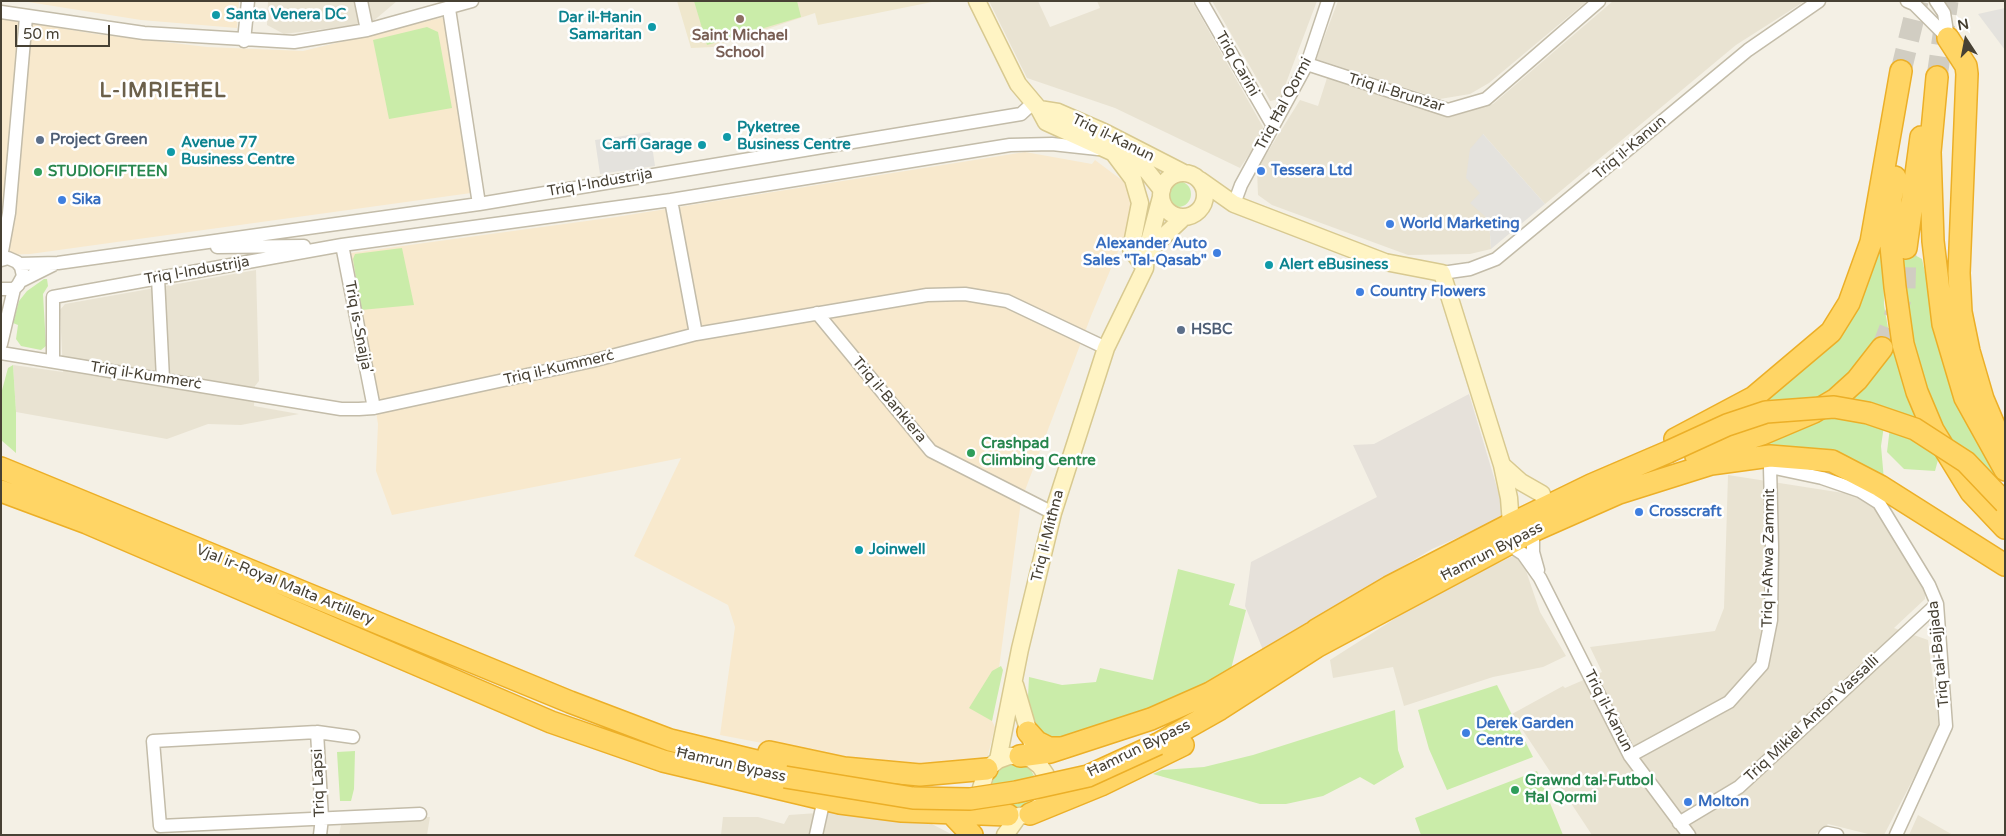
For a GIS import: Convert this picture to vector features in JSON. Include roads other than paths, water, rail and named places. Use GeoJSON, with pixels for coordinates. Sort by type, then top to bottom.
{"type":"FeatureCollection","features":[{"type":"Feature","properties":{"kind":"highway"},"geometry":{"type":"LineString","coordinates":[[1948,38],[1966,66],[1967,74],[1959,273],[1961,312],[1983,399],[2005,451]]}},
{"type":"Feature","properties":{"kind":"highway"},"geometry":{"type":"LineString","coordinates":[[1591,485],[1754,397],[1831,332],[1849,303],[1871,242],[1901,71],[1901,136],[1892,199],[1891,246],[1903,344],[1917,392],[1933,430],[1971,492],[2005,528]]}},
{"type":"Feature","properties":{"kind":"highway"},"geometry":{"type":"LineString","coordinates":[[1906,248],[1918,150],[1938,77],[1930,152],[1933,241],[1943,324],[1965,398],[2005,470]]}},
{"type":"Feature","properties":{"kind":"highway"},"geometry":{"type":"LineString","coordinates":[[1619,493],[1666,466],[1762,434],[1814,412],[1836,399],[1857,380],[1882,348]]}},
{"type":"Feature","properties":{"kind":"highway"},"geometry":{"type":"LineString","coordinates":[[1591,485],[1727,425],[1766,412],[1834,407],[1868,413],[1915,429],[1966,462],[2005,503]]}},
{"type":"Feature","properties":{"kind":"highway"},"geometry":{"type":"LineString","coordinates":[[1619,493],[1711,464],[1770,456],[1832,461],[1880,486],[2005,565]]}},
{"type":"Feature","properties":{"kind":"highway"},"geometry":{"type":"LineString","coordinates":[[1564,516],[1619,502],[1704,472],[1770,467]]}},
{"type":"Feature","properties":{"kind":"highway","name":"Vjal ir-Royal Malta Artillery"},"geometry":{"type":"LineString","coordinates":[[7,468],[570,702]]}},
{"type":"Feature","properties":{"kind":"highway","name":"Ħamrun Bypass"},"geometry":{"type":"LineString","coordinates":[[551,722],[785,772],[914,789],[967,788],[1015,782],[1084,765],[1156,739],[1315,639],[1509,534],[1591,485]]}},
{"type":"Feature","properties":{"kind":"highway","name":"Vjal ir-Royal Malta Artillery"},"geometry":{"type":"LineString","coordinates":[[1,490],[87,524],[551,722]]}},
{"type":"Feature","properties":{"kind":"highway","name":"Ħamrun Bypass"},"geometry":{"type":"LineString","coordinates":[[1509,534],[1533,531],[1619,493]]}},
{"type":"Feature","properties":{"kind":"highway"},"geometry":{"type":"LineString","coordinates":[[551,722],[662,761],[824,799],[894,810],[952,814],[981,813],[1015,820],[1101,785],[1165,755],[1226,719],[1315,639]]}},
{"type":"Feature","properties":{"kind":"highway"},"geometry":{"type":"LineString","coordinates":[[1028,755],[1063,748],[1152,719],[1201,697],[1315,639]]}},
{"type":"Feature","properties":{"kind":"highway"},"geometry":{"type":"LineString","coordinates":[[570,702],[670,730],[844,768],[920,775],[989,772]]}},
{"type":"Feature","properties":{"kind":"highway","name":"Ħamrun Bypass"},"geometry":{"type":"LineString","coordinates":[[570,702],[670,740],[785,772]]}},
{"type":"Feature","properties":{"kind":"highway"},"geometry":{"type":"LineString","coordinates":[[1028,732],[1037,742],[1049,748],[1063,748]]}},
{"type":"Feature","properties":{"kind":"highway"},"geometry":{"type":"LineString","coordinates":[[952,814],[972,835]]}},
{"type":"Feature","properties":{"kind":"main road","name":"Triq il-Kanun"},"geometry":{"type":"LineString","coordinates":[[978,1],[1018,84],[1037,106],[1046,122],[1136,163],[1148,172],[1161,194]]}},
{"type":"Feature","properties":{"kind":"main road","name":"Triq il-Kanun"},"geometry":{"type":"LineString","coordinates":[[1037,106],[1058,112],[1104,132],[1184,173]]}},
{"type":"Feature","properties":{"kind":"main road"},"geometry":{"type":"LineString","coordinates":[[1110,152],[1133,179],[1140,203],[1140,256]]}},
{"type":"Feature","properties":{"kind":"main road"},"geometry":{"type":"LineString","coordinates":[[1184,173],[1193,175],[1200,180],[1206,191],[1202,208],[1194,215],[1184,217],[1173,215],[1165,208],[1161,194],[1167,179],[1184,173]]}},
{"type":"Feature","properties":{"kind":"main road","name":"Triq il-Kanun"},"geometry":{"type":"LineString","coordinates":[[1200,180],[1234,204],[1385,262],[1442,273]]}},
{"type":"Feature","properties":{"kind":"main road","name":"Triq il-Mitħna"},"geometry":{"type":"LineString","coordinates":[[979,835],[989,772],[1014,682],[1053,513],[1106,348],[1161,194]]}},
{"type":"Feature","properties":{"kind":"main road","name":"Triq il-Kanun"},"geometry":{"type":"LineString","coordinates":[[1202,208],[1234,204]]}},
{"type":"Feature","properties":{"kind":"main road","name":"Triq il-Mitħna"},"geometry":{"type":"LineString","coordinates":[[1140,256],[1184,217]]}},
{"type":"Feature","properties":{"kind":"main road"},"geometry":{"type":"LineString","coordinates":[[1442,273],[1502,465],[1509,498],[1509,534]]}},
{"type":"Feature","properties":{"kind":"main road"},"geometry":{"type":"LineString","coordinates":[[1502,465],[1521,482],[1542,494]]}},
{"type":"Feature","properties":{"kind":"main road","name":"Triq il-Mitħna"},"geometry":{"type":"LineString","coordinates":[[1014,682],[1028,732],[1028,755],[1046,775],[1048,786],[1045,798],[1039,807],[1015,820]]}},
{"type":"Feature","properties":{"kind":"main road"},"geometry":{"type":"LineString","coordinates":[[1015,820],[993,811],[985,801],[989,772],[1028,755]]}},
{"type":"Feature","properties":{"kind":"street"},"geometry":{"type":"LineString","coordinates":[[244,41],[248,1]]}},
{"type":"Feature","properties":{"kind":"street"},"geometry":{"type":"LineString","coordinates":[[361,1],[367,30]]}},
{"type":"Feature","properties":{"kind":"street"},"geometry":{"type":"LineString","coordinates":[[429,14],[438,1]]}},
{"type":"Feature","properties":{"kind":"street"},"geometry":{"type":"LineString","coordinates":[[1,12],[144,33],[244,41],[294,42],[367,30],[449,9],[472,1]]}},
{"type":"Feature","properties":{"kind":"street","name":"Triq Carini"},"geometry":{"type":"LineString","coordinates":[[1201,1],[1273,126]]}},
{"type":"Feature","properties":{"kind":"street","name":"Triq Ħal Qormi"},"geometry":{"type":"LineString","coordinates":[[1234,204],[1241,185],[1307,64],[1328,1]]}},
{"type":"Feature","properties":{"kind":"street","name":"Triq il-Brunżar"},"geometry":{"type":"LineString","coordinates":[[1307,64],[1448,110],[1486,99],[1600,1]]}},
{"type":"Feature","properties":{"kind":"street","name":"Triq il-Kanun"},"geometry":{"type":"LineString","coordinates":[[1442,273],[1470,269],[1496,259],[1748,50],[1815,4],[1831,1]]}},
{"type":"Feature","properties":{"kind":"street"},"geometry":{"type":"LineString","coordinates":[[1907,1],[1914,4],[1948,38]]}},
{"type":"Feature","properties":{"kind":"street"},"geometry":{"type":"LineString","coordinates":[[1936,1],[1944,12],[1948,38]]}},
{"type":"Feature","properties":{"kind":"street"},"geometry":{"type":"LineString","coordinates":[[449,9],[479,204]]}},
{"type":"Feature","properties":{"kind":"street"},"geometry":{"type":"LineString","coordinates":[[1,258],[9,213],[26,17]]}},
{"type":"Feature","properties":{"kind":"street","name":"Triq l-Industrija"},"geometry":{"type":"LineString","coordinates":[[1,258],[17,262],[58,263],[479,204],[1021,114],[1037,106]]}},
{"type":"Feature","properties":{"kind":"street","name":"Triq l-Industrija"},"geometry":{"type":"LineString","coordinates":[[52,362],[53,297],[342,245],[671,200],[1010,145],[1052,144],[1110,152]]}},
{"type":"Feature","properties":{"kind":"street"},"geometry":{"type":"LineString","coordinates":[[671,200],[696,334]]}},
{"type":"Feature","properties":{"kind":"street"},"geometry":{"type":"LineString","coordinates":[[1,344],[12,286],[23,272],[17,262],[9,213]]}},
{"type":"Feature","properties":{"kind":"street","name":"Triq l-Industrija"},"geometry":{"type":"LineString","coordinates":[[160,248],[342,245]]}},
{"type":"Feature","properties":{"kind":"street","name":"Triq is-Snajja'"},"geometry":{"type":"LineString","coordinates":[[342,245],[374,408]]}},
{"type":"Feature","properties":{"kind":"street","name":"Triq l-Industrija"},"geometry":{"type":"LineString","coordinates":[[12,286],[58,263]]}},
{"type":"Feature","properties":{"kind":"street"},"geometry":{"type":"LineString","coordinates":[[158,278],[163,379]]}},
{"type":"Feature","properties":{"kind":"street","name":"Triq il-Kummerċ"},"geometry":{"type":"LineString","coordinates":[[1,353],[341,409],[374,408],[592,361],[696,334],[927,295],[965,294],[1007,301],[1106,348]]}},
{"type":"Feature","properties":{"kind":"street","name":"Triq il-Bankiera"},"geometry":{"type":"LineString","coordinates":[[817,313],[931,451],[1053,513]]}},
{"type":"Feature","properties":{"kind":"street","name":"Triq tal-Bajjada"},"geometry":{"type":"LineString","coordinates":[[1770,467],[1822,478],[1860,491],[1879,503],[1929,585],[1937,604],[1946,726],[1896,835]]}},
{"type":"Feature","properties":{"kind":"street","name":"Triq l-Aħwa Zammit"},"geometry":{"type":"LineString","coordinates":[[1630,756],[1729,702],[1762,665],[1771,620],[1770,467]]}},
{"type":"Feature","properties":{"kind":"street","name":"Triq il-Kanun"},"geometry":{"type":"LineString","coordinates":[[1533,531],[1533,552],[1540,578]]}},
{"type":"Feature","properties":{"kind":"street","name":"Triq il-Kanun"},"geometry":{"type":"LineString","coordinates":[[1509,534],[1540,578],[1630,756],[1689,835]]}},
{"type":"Feature","properties":{"kind":"street","name":"Triq Mikiel Anton Vassalli"},"geometry":{"type":"LineString","coordinates":[[1680,823],[1739,787],[1937,604]]}},
{"type":"Feature","properties":{"kind":"street"},"geometry":{"type":"LineString","coordinates":[[353,737],[317,732],[153,741],[160,826],[218,829],[322,818],[420,814]]}},
{"type":"Feature","properties":{"kind":"street","name":"Triq Lapsi"},"geometry":{"type":"LineString","coordinates":[[317,732],[322,818],[320,835]]}},
{"type":"Feature","properties":{"kind":"street"},"geometry":{"type":"LineString","coordinates":[[816,835],[824,799]]}},
{"type":"Feature","properties":{"kind":"street"},"geometry":{"type":"LineString","coordinates":[[1825,835],[1828,833],[1837,835]]}},
{"type":"Feature","properties":{"kind":"tunnel"},"geometry":{"type":"LineString","coordinates":[[1901,71],[1918,1]]}},
{"type":"Feature","properties":{"kind":"tunnel"},"geometry":{"type":"LineString","coordinates":[[1937,77],[1948,1]]}},
{"type":"Feature","properties":{"kind":"tunnel"},"geometry":{"type":"LineString","coordinates":[[1882,348],[1905,289],[1906,248]]}},
{"type":"Feature","properties":{"kind":"place","name":"Santa Venera DC"},"geometry":{"type":"Point","coordinates":[216,15]}},
{"type":"Feature","properties":{"kind":"place","name":"Saint Michael School"},"geometry":{"type":"Point","coordinates":[740,19]}},
{"type":"Feature","properties":{"kind":"place","name":"Dar il-Ħanin Samaritan"},"geometry":{"type":"Point","coordinates":[652,27]}},
{"type":"Feature","properties":{"kind":"place","name":"Pyketree Business Centre"},"geometry":{"type":"Point","coordinates":[727,137]}},
{"type":"Feature","properties":{"kind":"place","name":"Project Green"},"geometry":{"type":"Point","coordinates":[40,140]}},
{"type":"Feature","properties":{"kind":"place","name":"Carfi Garage"},"geometry":{"type":"Point","coordinates":[702,145]}},
{"type":"Feature","properties":{"kind":"place","name":"Avenue 77 Business Centre"},"geometry":{"type":"Point","coordinates":[171,152]}},
{"type":"Feature","properties":{"kind":"place","name":"Tessera Ltd"},"geometry":{"type":"Point","coordinates":[1261,171]}},
{"type":"Feature","properties":{"kind":"place","name":"STUDIOFIFTEEN"},"geometry":{"type":"Point","coordinates":[38,172]}},
{"type":"Feature","properties":{"kind":"place","name":"Sika"},"geometry":{"type":"Point","coordinates":[62,200]}},
{"type":"Feature","properties":{"kind":"place","name":"World Marketing"},"geometry":{"type":"Point","coordinates":[1390,224]}},
{"type":"Feature","properties":{"kind":"place","name":"Alexander Auto Sales \"Tal-Qasab\""},"geometry":{"type":"Point","coordinates":[1217,253]}},
{"type":"Feature","properties":{"kind":"place","name":"Alert eBusiness"},"geometry":{"type":"Point","coordinates":[1269,265]}},
{"type":"Feature","properties":{"kind":"place","name":"Country Flowers"},"geometry":{"type":"Point","coordinates":[1360,292]}},
{"type":"Feature","properties":{"kind":"place","name":"HSBC"},"geometry":{"type":"Point","coordinates":[1181,330]}},
{"type":"Feature","properties":{"kind":"place","name":"Crashpad Climbing Centre"},"geometry":{"type":"Point","coordinates":[971,453]}},
{"type":"Feature","properties":{"kind":"place","name":"Crosscraft"},"geometry":{"type":"Point","coordinates":[1639,512]}},
{"type":"Feature","properties":{"kind":"place","name":"Joinwell"},"geometry":{"type":"Point","coordinates":[859,550]}},
{"type":"Feature","properties":{"kind":"place","name":"Derek Garden Centre"},"geometry":{"type":"Point","coordinates":[1466,733]}},
{"type":"Feature","properties":{"kind":"place","name":"Grawnd tal-Futbol Ħal Qormi"},"geometry":{"type":"Point","coordinates":[1515,790]}},
{"type":"Feature","properties":{"kind":"place","name":"Molton"},"geometry":{"type":"Point","coordinates":[1688,802]}},
{"type":"Feature","properties":{"kind":"district","name":"L-IMRIEĦEL"},"geometry":{"type":"Point","coordinates":[163,92]}}]}
